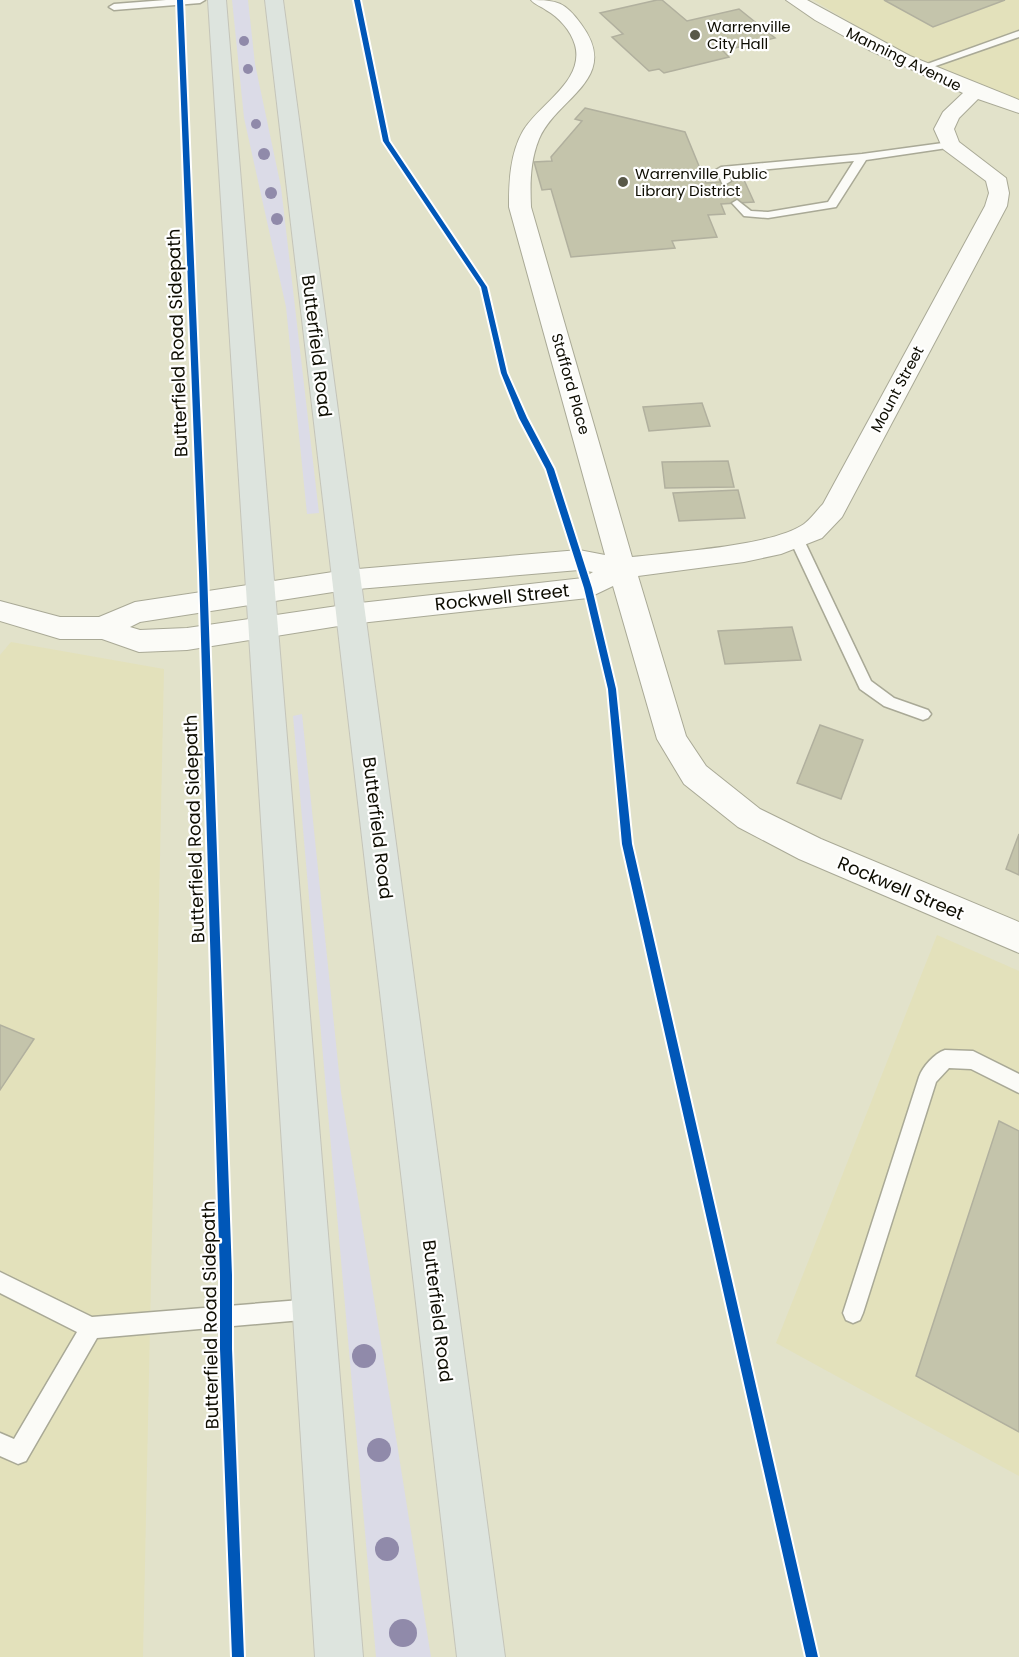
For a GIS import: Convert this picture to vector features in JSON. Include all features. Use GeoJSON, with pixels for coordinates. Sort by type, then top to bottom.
{"type":"FeatureCollection","features":[{"type":"Feature","properties":{"kind":"main road"},"geometry":{"type":"LineString","coordinates":[[217,0],[339,1657]]}},
{"type":"Feature","properties":{"kind":"main road","name":"Butterfield Road"},"geometry":{"type":"LineString","coordinates":[[274,0],[481,1657]]}},
{"type":"Feature","properties":{"kind":"street","name":"Manning Avenue"},"geometry":{"type":"LineString","coordinates":[[795,0],[850,34],[921,68],[974,92],[1019,107]]}},
{"type":"Feature","properties":{"kind":"street","name":"Stafford Place"},"geometry":{"type":"LineString","coordinates":[[553,3],[579,34],[586,57],[584,73],[533,132],[519,180],[520,207],[672,739],[695,775]]}},
{"type":"Feature","properties":{"kind":"street"},"geometry":{"type":"LineString","coordinates":[[950,145],[944,129],[950,116],[974,92]]}},
{"type":"Feature","properties":{"kind":"street","name":"Mount Street"},"geometry":{"type":"LineString","coordinates":[[624,568],[744,552],[796,538],[813,531],[833,510],[996,206],[999,193],[996,178],[986,168],[950,145]]}},
{"type":"Feature","properties":{"kind":"street","name":"Rockwell Street"},"geometry":{"type":"LineString","coordinates":[[104,628],[135,612],[260,592],[348,597],[588,588],[624,568]]}},
{"type":"Feature","properties":{"kind":"street","name":"Rockwell Street"},"geometry":{"type":"LineString","coordinates":[[0,611],[60,628],[104,628],[139,641],[187,639],[262,629],[348,597]]}},
{"type":"Feature","properties":{"kind":"street","name":"Rockwell Street"},"geometry":{"type":"LineString","coordinates":[[695,775],[749,818],[810,849],[1019,938]]}},
{"type":"Feature","properties":{"kind":"lane"},"geometry":{"type":"LineString","coordinates":[[114,7],[200,0]]}},
{"type":"Feature","properties":{"kind":"lane"},"geometry":{"type":"LineString","coordinates":[[921,68],[1019,34]]}},
{"type":"Feature","properties":{"kind":"lane"},"geometry":{"type":"LineString","coordinates":[[726,181],[721,170],[862,157],[950,145]]}},
{"type":"Feature","properties":{"kind":"lane"},"geometry":{"type":"LineString","coordinates":[[736,203],[748,214],[758,215],[832,205],[862,157]]}},
{"type":"Feature","properties":{"kind":"lane"},"geometry":{"type":"LineString","coordinates":[[796,538],[865,685],[889,702],[923,714]]}},
{"type":"Feature","properties":{"kind":"lane"},"geometry":{"type":"LineString","coordinates":[[853,1313],[928,1077],[945,1059],[973,1060],[1019,1084]]}},
{"type":"Feature","properties":{"kind":"lane"},"geometry":{"type":"LineString","coordinates":[[0,1282],[91,1328],[314,1309]]}},
{"type":"Feature","properties":{"kind":"lane"},"geometry":{"type":"LineString","coordinates":[[0,1444],[18,1453],[91,1328]]}},
{"type":"Feature","properties":{"kind":"shaded area"},"geometry":{"type":"Polygon","coordinates":[[[232,0],[248,0],[255,64],[281,187],[319,513],[307,514],[286,307],[244,118],[232,0]]]}},
{"type":"Feature","properties":{"kind":"shaded area"},"geometry":{"type":"Polygon","coordinates":[[[813,0],[1019,0],[1019,103],[904,54],[813,0]]]}},
{"type":"Feature","properties":{"kind":"shaded area"},"geometry":{"type":"Polygon","coordinates":[[[11,642],[164,669],[143,1657],[0,1657],[0,655],[11,642]]]}},
{"type":"Feature","properties":{"kind":"shaded area"},"geometry":{"type":"Polygon","coordinates":[[[302,714],[341,1092],[431,1657],[376,1657],[293,716],[302,714]]]}},
{"type":"Feature","properties":{"kind":"shaded area"},"geometry":{"type":"Polygon","coordinates":[[[937,935],[1019,971],[1019,1476],[776,1343],[937,935]]]}},
{"type":"Feature","properties":{"kind":"building","name":"Warrenville City Hall"},"geometry":{"type":"Polygon","coordinates":[[[662,0],[687,21],[739,9],[775,38],[723,51],[729,57],[664,73],[659,69],[649,71],[612,37],[623,34],[600,13],[662,0]]]}},
{"type":"Feature","properties":{"kind":"building"},"geometry":{"type":"Polygon","coordinates":[[[884,0],[1005,0],[933,27],[884,0]]]}},
{"type":"Feature","properties":{"kind":"building","name":"Warrenville Public Library District"},"geometry":{"type":"Polygon","coordinates":[[[585,108],[685,132],[706,183],[744,180],[754,202],[721,204],[725,214],[708,215],[717,237],[672,241],[675,248],[571,257],[551,189],[542,190],[534,162],[552,161],[551,157],[582,121],[575,119],[585,108]]]}},
{"type":"Feature","properties":{"kind":"building"},"geometry":{"type":"Polygon","coordinates":[[[702,403],[710,426],[649,431],[643,407],[702,403]]]}},
{"type":"Feature","properties":{"kind":"building"},"geometry":{"type":"Polygon","coordinates":[[[728,461],[734,487],[665,488],[662,462],[728,461]]]}},
{"type":"Feature","properties":{"kind":"building"},"geometry":{"type":"Polygon","coordinates":[[[738,490],[745,518],[679,521],[673,493],[738,490]]]}},
{"type":"Feature","properties":{"kind":"building"},"geometry":{"type":"Polygon","coordinates":[[[792,627],[801,660],[725,664],[718,631],[792,627]]]}},
{"type":"Feature","properties":{"kind":"building"},"geometry":{"type":"Polygon","coordinates":[[[820,725],[863,740],[841,799],[797,783],[820,725]]]}},
{"type":"Feature","properties":{"kind":"building"},"geometry":{"type":"Polygon","coordinates":[[[1019,834],[1019,875],[1006,869],[1019,834]]]}},
{"type":"Feature","properties":{"kind":"building"},"geometry":{"type":"Polygon","coordinates":[[[0,1025],[34,1039],[0,1090],[0,1025]]]}},
{"type":"Feature","properties":{"kind":"building"},"geometry":{"type":"Polygon","coordinates":[[[999,1121],[1019,1131],[1019,1432],[916,1376],[999,1121]]]}},
{"type":"Feature","properties":{"kind":"cycle path","name":"Butterfield Road Sidepath"},"geometry":{"type":"LineString","coordinates":[[180,0],[203,572],[226,1275],[226,1349],[238,1657]]}},
{"type":"Feature","properties":{"kind":"cycle path"},"geometry":{"type":"LineString","coordinates":[[357,0],[386,141],[484,287],[504,373],[523,418],[550,469],[588,588],[612,689],[627,844],[812,1657]]}},
{"type":"Feature","properties":{"kind":"place","name":"Warrenville City Hall"},"geometry":{"type":"Point","coordinates":[695,35]}},
{"type":"Feature","properties":{"kind":"place","name":"Warrenville Public Library District"},"geometry":{"type":"Point","coordinates":[623,182]}}]}
